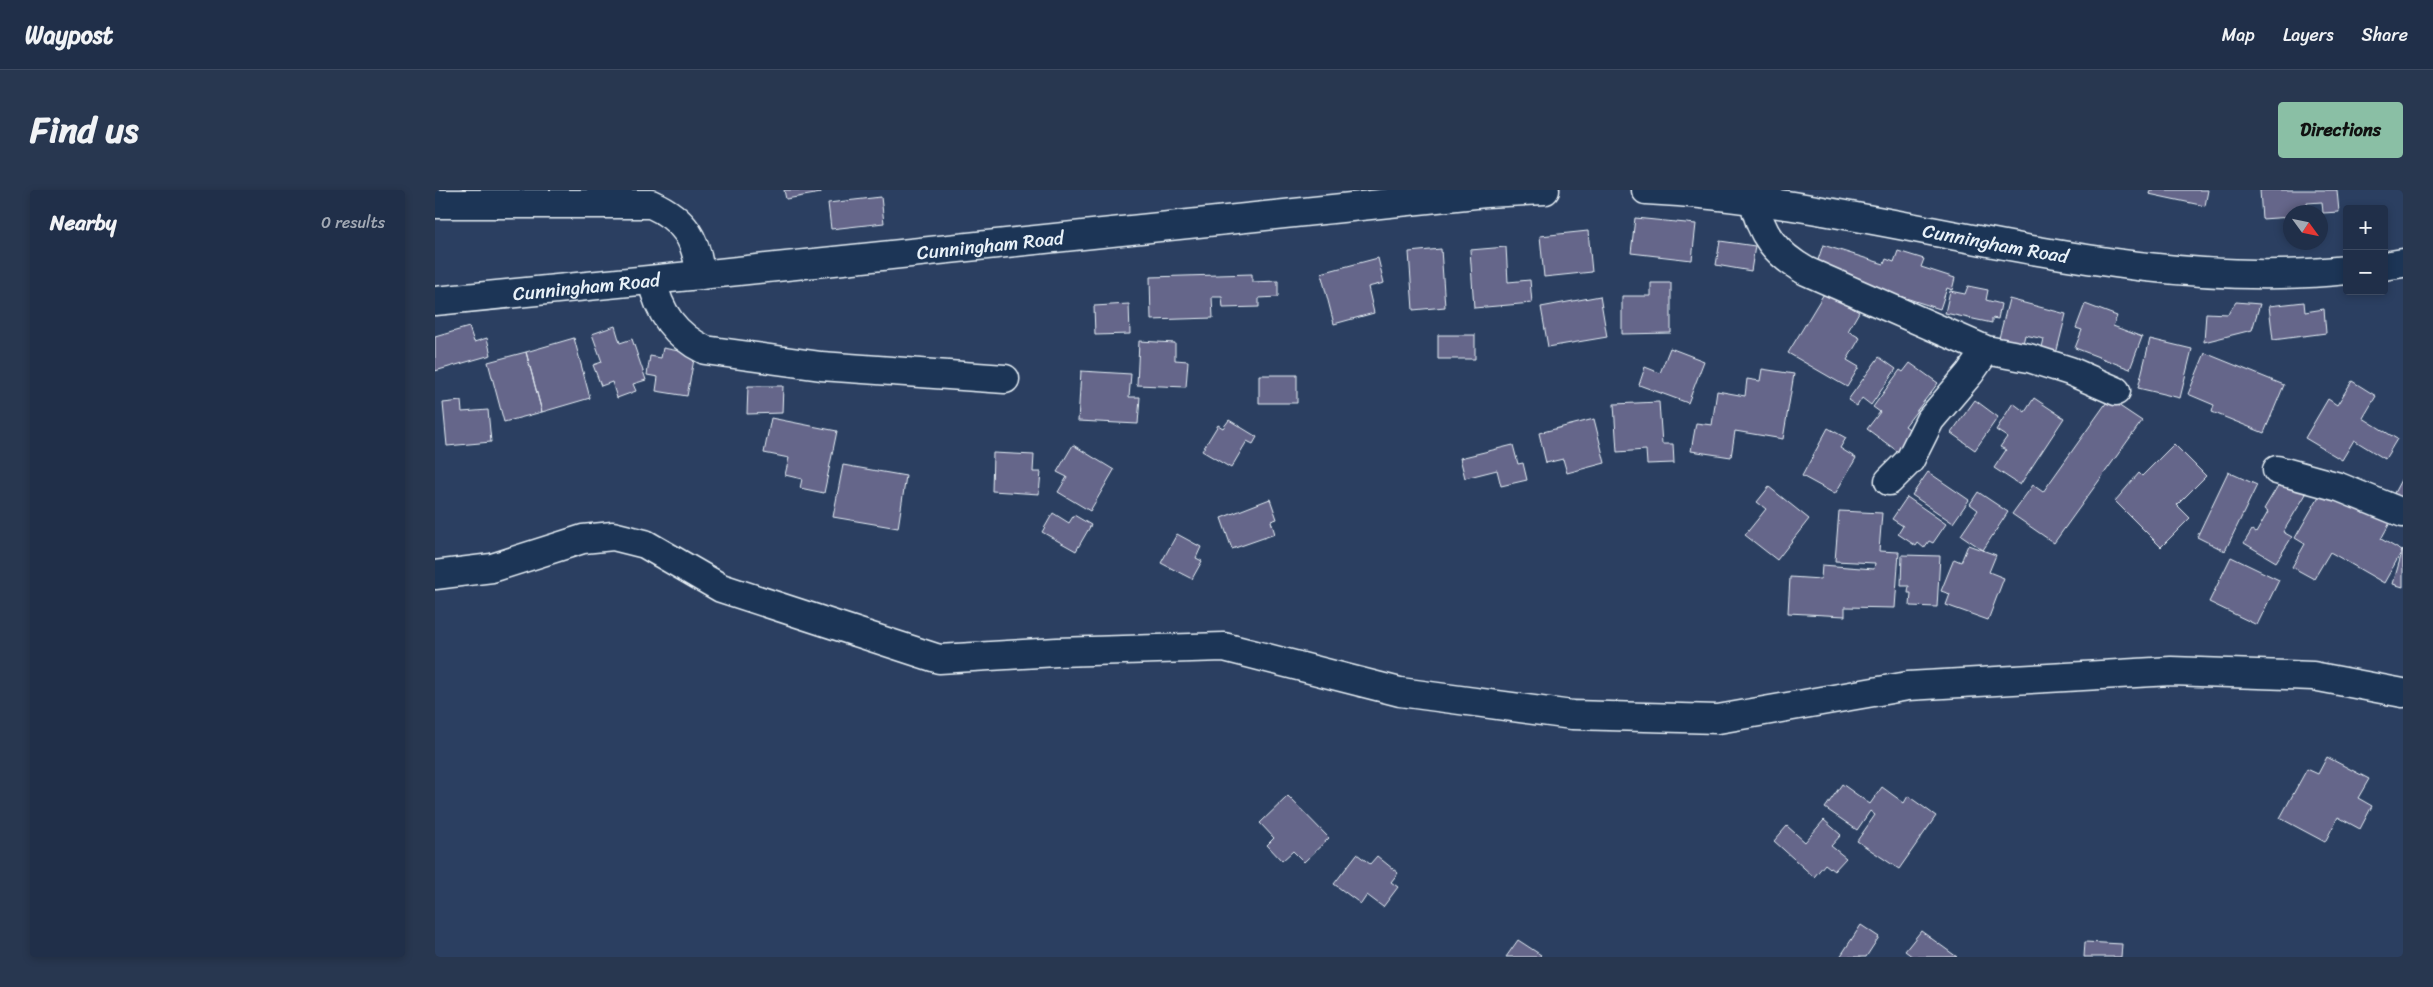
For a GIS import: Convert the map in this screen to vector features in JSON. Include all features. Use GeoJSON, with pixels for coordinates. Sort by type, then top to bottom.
{"type":"FeatureCollection","features":[{"type":"Feature","properties":{"kind":"street","name":"Cunningham Road"},"geometry":{"type":"LineString","coordinates":[[435,301],[652,280],[1485,192],[1545,190]]}},
{"type":"Feature","properties":{"kind":"street","name":"Cunningham Road"},"geometry":{"type":"LineString","coordinates":[[1646,190],[1753,200],[1861,216],[1951,235],[2139,266],[2232,273],[2343,270]]}},
{"type":"Feature","properties":{"kind":"street"},"geometry":{"type":"LineString","coordinates":[[1753,200],[1757,217],[1764,233],[1779,253],[1806,271],[1987,350],[2029,358],[2070,371],[2116,391]]}},
{"type":"Feature","properties":{"kind":"street"},"geometry":{"type":"LineString","coordinates":[[435,204],[651,204],[675,218],[685,228],[696,251],[700,275]]}},
{"type":"Feature","properties":{"kind":"street"},"geometry":{"type":"LineString","coordinates":[[2388,265],[2403,263]]}},
{"type":"Feature","properties":{"kind":"street"},"geometry":{"type":"LineString","coordinates":[[652,280],[661,310],[669,323],[691,344],[705,350],[821,366],[1005,379]]}},
{"type":"Feature","properties":{"kind":"street"},"geometry":{"type":"LineString","coordinates":[[1889,481],[1910,460],[1929,420],[1970,373],[1987,350]]}},
{"type":"Feature","properties":{"kind":"street"},"geometry":{"type":"LineString","coordinates":[[2277,470],[2339,487],[2403,512]]}},
{"type":"Feature","properties":{"kind":"street"},"geometry":{"type":"LineString","coordinates":[[435,575],[493,568],[583,538],[613,536],[645,544],[721,588],[939,659],[1057,652],[1224,648],[1400,692],[1572,715],[1718,718],[1908,686],[2171,671],[2313,676],[2403,693]]}},
{"type":"Feature","properties":{"kind":"building"},"geometry":{"type":"Polygon","coordinates":[[[784,190],[820,190],[821,193],[786,199],[784,190]]]}},
{"type":"Feature","properties":{"kind":"building"},"geometry":{"type":"Polygon","coordinates":[[[2150,190],[2208,190],[2205,206],[2149,194],[2150,190]]]}},
{"type":"Feature","properties":{"kind":"building"},"geometry":{"type":"Polygon","coordinates":[[[2260,190],[2337,190],[2339,212],[2328,213],[2328,205],[2322,205],[2322,202],[2307,203],[2307,205],[2283,205],[2283,218],[2262,219],[2260,190]]]}},
{"type":"Feature","properties":{"kind":"building"},"geometry":{"type":"Polygon","coordinates":[[[881,197],[884,223],[831,229],[828,203],[881,197]]]}},
{"type":"Feature","properties":{"kind":"building"},"geometry":{"type":"Polygon","coordinates":[[[1635,218],[1696,224],[1692,260],[1631,253],[1635,218]]]}},
{"type":"Feature","properties":{"kind":"building"},"geometry":{"type":"Polygon","coordinates":[[[1588,231],[1592,272],[1544,277],[1540,236],[1588,231]]]}},
{"type":"Feature","properties":{"kind":"building"},"geometry":{"type":"Polygon","coordinates":[[[1720,241],[1755,246],[1751,271],[1716,265],[1720,241]]]}},
{"type":"Feature","properties":{"kind":"building"},"geometry":{"type":"Polygon","coordinates":[[[1823,245],[1884,264],[1886,259],[1894,262],[1898,251],[1924,259],[1921,267],[1955,278],[1952,290],[1947,288],[1940,309],[1815,269],[1823,245]]]}},
{"type":"Feature","properties":{"kind":"building"},"geometry":{"type":"Polygon","coordinates":[[[1506,247],[1508,282],[1530,280],[1532,303],[1474,308],[1470,250],[1506,247]]]}},
{"type":"Feature","properties":{"kind":"building"},"geometry":{"type":"Polygon","coordinates":[[[1441,249],[1445,307],[1413,310],[1409,252],[1441,249]]]}},
{"type":"Feature","properties":{"kind":"building"},"geometry":{"type":"Polygon","coordinates":[[[1378,258],[1384,283],[1368,287],[1374,313],[1334,324],[1321,273],[1378,258]]]}},
{"type":"Feature","properties":{"kind":"building"},"geometry":{"type":"Polygon","coordinates":[[[1252,274],[1252,282],[1278,281],[1278,297],[1259,298],[1259,307],[1223,308],[1222,297],[1212,297],[1213,318],[1151,320],[1150,277],[1252,274]]]}},
{"type":"Feature","properties":{"kind":"building"},"geometry":{"type":"Polygon","coordinates":[[[1651,283],[1671,283],[1671,333],[1622,334],[1622,296],[1651,296],[1651,283]]]}},
{"type":"Feature","properties":{"kind":"building"},"geometry":{"type":"Polygon","coordinates":[[[1968,286],[1988,290],[1986,300],[2001,304],[1998,319],[1992,318],[1992,323],[1945,313],[1950,291],[1965,294],[1968,286]]]}},
{"type":"Feature","properties":{"kind":"building"},"geometry":{"type":"Polygon","coordinates":[[[1825,292],[1859,312],[1848,331],[1860,338],[1847,360],[1859,367],[1847,387],[1788,353],[1825,292]]]}},
{"type":"Feature","properties":{"kind":"building"},"geometry":{"type":"Polygon","coordinates":[[[1600,296],[1607,337],[1548,347],[1541,307],[1600,296]]]}},
{"type":"Feature","properties":{"kind":"building"},"geometry":{"type":"Polygon","coordinates":[[[2009,299],[2066,314],[2056,354],[2041,351],[2044,339],[2025,335],[2022,348],[1998,342],[2009,299]]]}},
{"type":"Feature","properties":{"kind":"building"},"geometry":{"type":"Polygon","coordinates":[[[2236,302],[2260,304],[2252,330],[2204,342],[2206,313],[2228,314],[2236,302]]]}},
{"type":"Feature","properties":{"kind":"building"},"geometry":{"type":"Polygon","coordinates":[[[2304,302],[2305,312],[2324,309],[2326,333],[2273,340],[2269,306],[2304,302]]]}},
{"type":"Feature","properties":{"kind":"building"},"geometry":{"type":"Polygon","coordinates":[[[1129,304],[1130,334],[1095,335],[1094,306],[1129,304]]]}},
{"type":"Feature","properties":{"kind":"building"},"geometry":{"type":"Polygon","coordinates":[[[2085,304],[2117,316],[2113,326],[2142,337],[2130,369],[2075,348],[2082,330],[2076,328],[2085,304]]]}},
{"type":"Feature","properties":{"kind":"building"},"geometry":{"type":"Polygon","coordinates":[[[615,326],[620,343],[632,339],[646,380],[633,384],[636,391],[617,398],[612,382],[601,386],[593,365],[602,362],[592,334],[615,326]]]}},
{"type":"Feature","properties":{"kind":"building"},"geometry":{"type":"Polygon","coordinates":[[[469,327],[474,342],[487,338],[491,355],[435,371],[435,337],[469,327]]]}},
{"type":"Feature","properties":{"kind":"building"},"geometry":{"type":"Polygon","coordinates":[[[1438,335],[1475,335],[1475,359],[1438,359],[1438,335]]]}},
{"type":"Feature","properties":{"kind":"building"},"geometry":{"type":"Polygon","coordinates":[[[574,338],[590,398],[542,412],[526,352],[574,338]]]}},
{"type":"Feature","properties":{"kind":"building"},"geometry":{"type":"Polygon","coordinates":[[[2150,339],[2192,349],[2180,398],[2138,388],[2150,339]]]}},
{"type":"Feature","properties":{"kind":"building"},"geometry":{"type":"Polygon","coordinates":[[[1139,341],[1175,343],[1175,360],[1188,361],[1186,387],[1137,385],[1139,341]]]}},
{"type":"Feature","properties":{"kind":"building"},"geometry":{"type":"Polygon","coordinates":[[[663,348],[695,354],[687,396],[656,391],[658,377],[647,375],[650,356],[661,358],[663,348]]]}},
{"type":"Feature","properties":{"kind":"building"},"geometry":{"type":"Polygon","coordinates":[[[1670,348],[1704,361],[1688,403],[1639,385],[1645,367],[1660,373],[1670,348]]]}},
{"type":"Feature","properties":{"kind":"building"},"geometry":{"type":"Polygon","coordinates":[[[526,352],[542,412],[504,422],[488,362],[526,352]]]}},
{"type":"Feature","properties":{"kind":"building"},"geometry":{"type":"Polygon","coordinates":[[[2205,353],[2284,385],[2264,433],[2212,412],[2214,405],[2188,394],[2205,353]]]}},
{"type":"Feature","properties":{"kind":"building"},"geometry":{"type":"Polygon","coordinates":[[[1879,357],[1896,369],[1871,405],[1862,398],[1857,406],[1848,400],[1879,357]]]}},
{"type":"Feature","properties":{"kind":"building"},"geometry":{"type":"Polygon","coordinates":[[[1910,363],[1938,383],[1905,426],[1919,436],[1904,456],[1867,429],[1880,412],[1873,407],[1900,370],[1903,372],[1910,363]]]}},
{"type":"Feature","properties":{"kind":"building"},"geometry":{"type":"Polygon","coordinates":[[[1762,369],[1794,374],[1783,439],[1735,431],[1731,457],[1691,451],[1696,423],[1712,425],[1717,391],[1745,396],[1747,379],[1760,381],[1762,369]]]}},
{"type":"Feature","properties":{"kind":"building"},"geometry":{"type":"Polygon","coordinates":[[[1081,371],[1131,374],[1129,397],[1140,397],[1138,424],[1078,421],[1081,371]]]}},
{"type":"Feature","properties":{"kind":"building"},"geometry":{"type":"Polygon","coordinates":[[[1259,375],[1297,375],[1297,403],[1259,403],[1259,375]]]}},
{"type":"Feature","properties":{"kind":"building"},"geometry":{"type":"Polygon","coordinates":[[[2352,381],[2376,396],[2363,418],[2397,439],[2385,459],[2354,440],[2342,460],[2305,438],[2328,399],[2337,405],[2352,381]]]}},
{"type":"Feature","properties":{"kind":"building"},"geometry":{"type":"Polygon","coordinates":[[[748,386],[783,386],[782,413],[747,414],[748,386]]]}},
{"type":"Feature","properties":{"kind":"building"},"geometry":{"type":"Polygon","coordinates":[[[2034,398],[2064,418],[2020,485],[1994,468],[2006,450],[2000,447],[2007,437],[1996,430],[2013,403],[2025,412],[2034,398]]]}},
{"type":"Feature","properties":{"kind":"building"},"geometry":{"type":"Polygon","coordinates":[[[2109,399],[2142,421],[2054,543],[2012,514],[2033,485],[2043,492],[2109,399]]]}},
{"type":"Feature","properties":{"kind":"building"},"geometry":{"type":"Polygon","coordinates":[[[1975,400],[1998,417],[1975,450],[1951,433],[1975,400]]]}},
{"type":"Feature","properties":{"kind":"building"},"geometry":{"type":"Polygon","coordinates":[[[461,401],[462,412],[488,410],[491,442],[447,446],[443,403],[461,401]]]}},
{"type":"Feature","properties":{"kind":"building"},"geometry":{"type":"Polygon","coordinates":[[[1659,402],[1662,444],[1673,444],[1674,463],[1647,464],[1646,450],[1617,452],[1614,404],[1659,402]]]}},
{"type":"Feature","properties":{"kind":"building"},"geometry":{"type":"Polygon","coordinates":[[[771,418],[837,431],[824,493],[800,488],[802,479],[785,475],[789,458],[764,453],[771,418]]]}},
{"type":"Feature","properties":{"kind":"building"},"geometry":{"type":"Polygon","coordinates":[[[1594,419],[1605,463],[1567,473],[1563,459],[1546,463],[1539,433],[1594,419]]]}},
{"type":"Feature","properties":{"kind":"building"},"geometry":{"type":"Polygon","coordinates":[[[1229,420],[1257,437],[1253,444],[1247,441],[1231,468],[1202,451],[1218,425],[1223,428],[1229,420]]]}},
{"type":"Feature","properties":{"kind":"building"},"geometry":{"type":"Polygon","coordinates":[[[1828,428],[1846,438],[1840,448],[1856,458],[1835,494],[1802,476],[1828,428]]]}},
{"type":"Feature","properties":{"kind":"building"},"geometry":{"type":"Polygon","coordinates":[[[2174,444],[2206,476],[2177,505],[2190,518],[2161,547],[2115,501],[2139,473],[2142,476],[2174,444]]]}},
{"type":"Feature","properties":{"kind":"building"},"geometry":{"type":"Polygon","coordinates":[[[1073,445],[1114,470],[1090,511],[1058,492],[1067,477],[1057,472],[1073,445]]]}},
{"type":"Feature","properties":{"kind":"building"},"geometry":{"type":"Polygon","coordinates":[[[1513,445],[1518,464],[1523,463],[1527,480],[1501,486],[1497,470],[1465,478],[1460,458],[1513,445]]]}},
{"type":"Feature","properties":{"kind":"building"},"geometry":{"type":"Polygon","coordinates":[[[993,453],[1034,455],[1033,472],[1041,472],[1039,494],[992,491],[993,453]]]}},
{"type":"Feature","properties":{"kind":"building"},"geometry":{"type":"Polygon","coordinates":[[[843,465],[906,476],[898,528],[833,517],[843,465]]]}},
{"type":"Feature","properties":{"kind":"building"},"geometry":{"type":"Polygon","coordinates":[[[1928,472],[1969,500],[1953,523],[1912,495],[1928,472]]]}},
{"type":"Feature","properties":{"kind":"building"},"geometry":{"type":"Polygon","coordinates":[[[2228,472],[2257,485],[2225,551],[2197,537],[2228,472]]]}},
{"type":"Feature","properties":{"kind":"building"},"geometry":{"type":"Polygon","coordinates":[[[2403,476],[2403,499],[2394,493],[2403,476]]]}},
{"type":"Feature","properties":{"kind":"building"},"geometry":{"type":"Polygon","coordinates":[[[2282,479],[2306,494],[2283,532],[2292,537],[2276,562],[2244,543],[2252,530],[2256,533],[2268,512],[2264,509],[2282,479]]]}},
{"type":"Feature","properties":{"kind":"building"},"geometry":{"type":"Polygon","coordinates":[[[2326,484],[2391,521],[2381,539],[2402,551],[2384,583],[2330,552],[2314,579],[2292,567],[2305,544],[2295,538],[2326,484]]]}},
{"type":"Feature","properties":{"kind":"building"},"geometry":{"type":"Polygon","coordinates":[[[1769,487],[1809,519],[1777,560],[1745,535],[1766,509],[1757,502],[1769,487]]]}},
{"type":"Feature","properties":{"kind":"building"},"geometry":{"type":"Polygon","coordinates":[[[1978,492],[2008,512],[1983,550],[1961,535],[1978,510],[1970,504],[1978,492]]]}},
{"type":"Feature","properties":{"kind":"building"},"geometry":{"type":"Polygon","coordinates":[[[1907,497],[1946,524],[1933,543],[1929,541],[1924,548],[1918,543],[1916,546],[1898,534],[1903,526],[1892,519],[1907,497]]]}},
{"type":"Feature","properties":{"kind":"building"},"geometry":{"type":"Polygon","coordinates":[[[1270,499],[1277,519],[1271,521],[1275,534],[1232,549],[1221,518],[1270,499]]]}},
{"type":"Feature","properties":{"kind":"building"},"geometry":{"type":"Polygon","coordinates":[[[1839,511],[1882,513],[1879,551],[1899,552],[1895,608],[1845,607],[1845,616],[1788,613],[1790,577],[1821,579],[1822,565],[1874,569],[1875,563],[1835,561],[1839,511]]]}},
{"type":"Feature","properties":{"kind":"building"},"geometry":{"type":"Polygon","coordinates":[[[1053,513],[1069,523],[1074,515],[1091,525],[1076,551],[1042,532],[1053,513]]]}},
{"type":"Feature","properties":{"kind":"building"},"geometry":{"type":"Polygon","coordinates":[[[1177,534],[1201,547],[1196,558],[1202,561],[1192,579],[1161,563],[1177,534]]]}},
{"type":"Feature","properties":{"kind":"building"},"geometry":{"type":"Polygon","coordinates":[[[1968,545],[1996,555],[1989,572],[2004,578],[1988,620],[1946,605],[1950,594],[1941,591],[1954,559],[1961,562],[1968,545]]]}},
{"type":"Feature","properties":{"kind":"building"},"geometry":{"type":"Polygon","coordinates":[[[2403,549],[2403,587],[2393,584],[2403,549]]]}},
{"type":"Feature","properties":{"kind":"building"},"geometry":{"type":"Polygon","coordinates":[[[1902,555],[1940,556],[1937,607],[1910,606],[1911,593],[1908,593],[1909,586],[1901,586],[1902,555]]]}},
{"type":"Feature","properties":{"kind":"building"},"geometry":{"type":"Polygon","coordinates":[[[2231,557],[2279,580],[2257,625],[2209,602],[2231,557]]]}},
{"type":"Feature","properties":{"kind":"building"},"geometry":{"type":"Polygon","coordinates":[[[2327,757],[2369,779],[2358,798],[2372,806],[2360,829],[2338,817],[2325,842],[2280,818],[2307,769],[2318,774],[2327,757]]]}},
{"type":"Feature","properties":{"kind":"building"},"geometry":{"type":"Polygon","coordinates":[[[1842,784],[1870,804],[1882,787],[1904,803],[1908,796],[1936,816],[1899,869],[1857,841],[1875,815],[1870,811],[1857,830],[1825,808],[1842,784]]]}},
{"type":"Feature","properties":{"kind":"building"},"geometry":{"type":"Polygon","coordinates":[[[1288,796],[1329,838],[1304,862],[1293,851],[1282,861],[1267,845],[1274,838],[1260,823],[1288,796]]]}},
{"type":"Feature","properties":{"kind":"building"},"geometry":{"type":"Polygon","coordinates":[[[1824,820],[1841,835],[1831,846],[1846,858],[1834,871],[1825,864],[1814,877],[1774,841],[1787,826],[1805,842],[1824,820]]]}},
{"type":"Feature","properties":{"kind":"building"},"geometry":{"type":"Polygon","coordinates":[[[1357,854],[1370,864],[1377,856],[1398,873],[1391,882],[1398,887],[1383,907],[1367,895],[1361,904],[1334,884],[1357,854]]]}},
{"type":"Feature","properties":{"kind":"building"},"geometry":{"type":"Polygon","coordinates":[[[1861,925],[1879,937],[1866,957],[1840,957],[1861,925]]]}},
{"type":"Feature","properties":{"kind":"building"},"geometry":{"type":"Polygon","coordinates":[[[1921,931],[1957,957],[1913,957],[1905,951],[1921,931]]]}},
{"type":"Feature","properties":{"kind":"building"},"geometry":{"type":"Polygon","coordinates":[[[1518,940],[1541,955],[1539,957],[1506,957],[1518,940]]]}},
{"type":"Feature","properties":{"kind":"building"},"geometry":{"type":"Polygon","coordinates":[[[2085,942],[2122,944],[2121,957],[2084,957],[2085,942]]]}}]}
